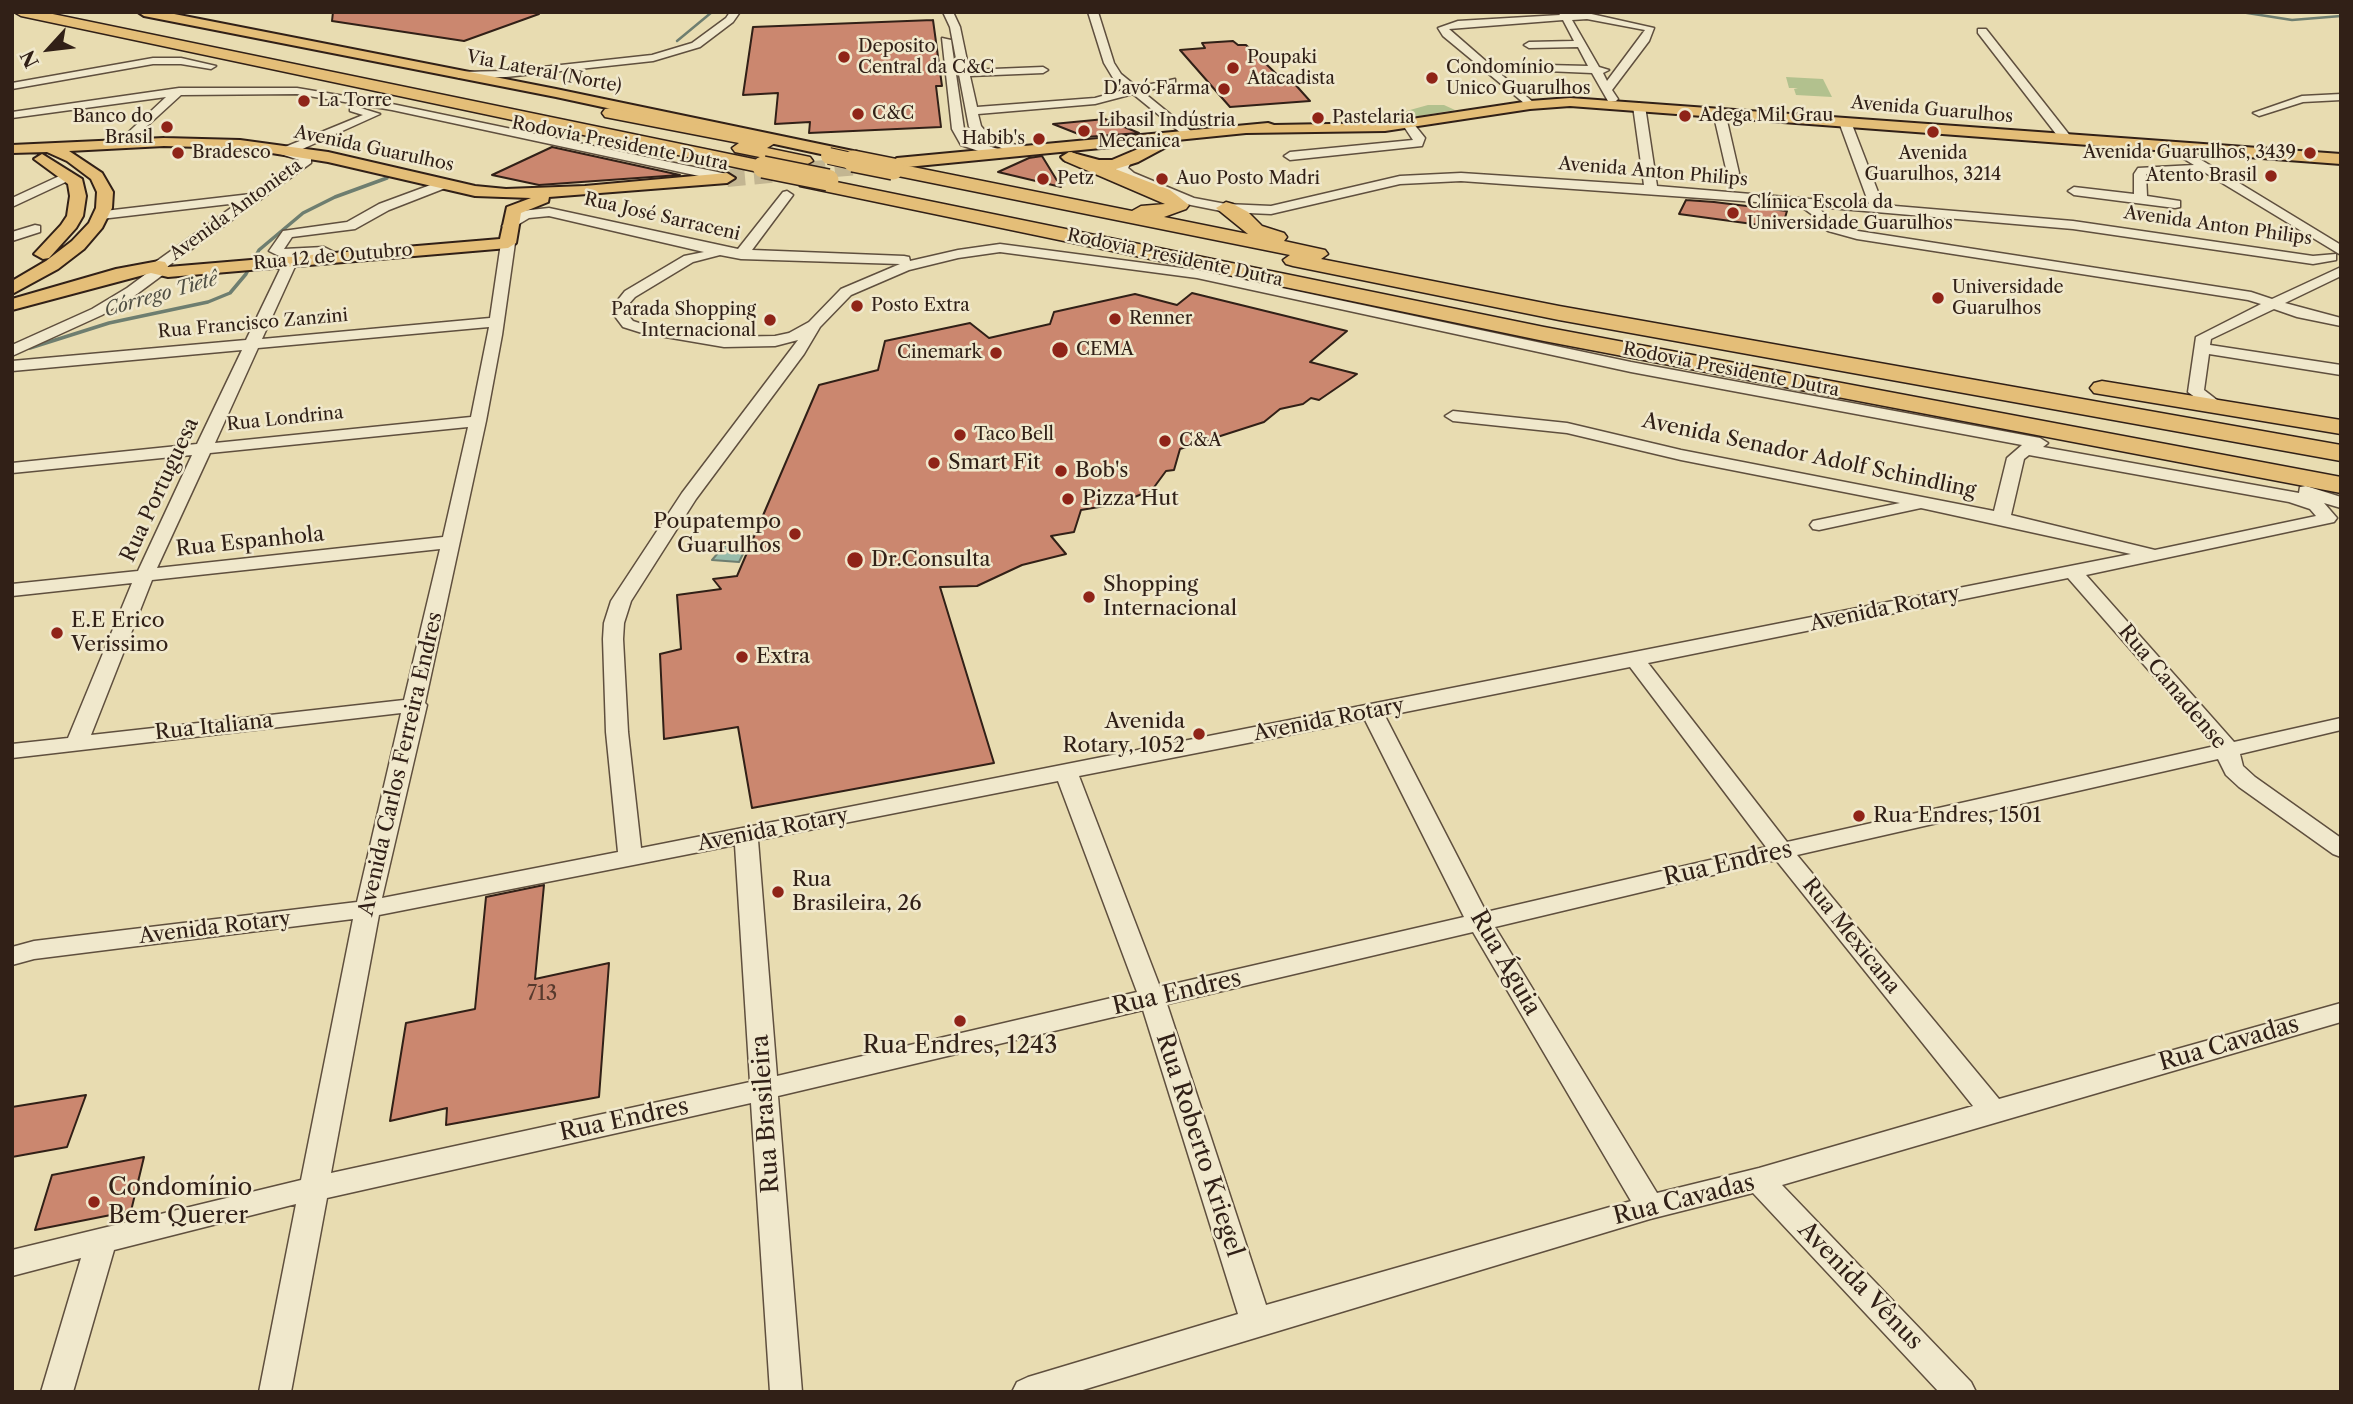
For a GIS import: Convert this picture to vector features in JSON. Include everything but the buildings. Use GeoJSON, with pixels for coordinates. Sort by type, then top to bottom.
{"type":"FeatureCollection","features":[{"type":"Feature","properties":{"kind":"highway","name":"Rodovia Presidente Dutra"},"geometry":{"type":"LineString","coordinates":[[12,12],[754,168]]}},
{"type":"Feature","properties":{"kind":"highway","name":"Rodovia Presidente Dutra"},"geometry":{"type":"LineString","coordinates":[[70,12],[706,141],[814,177],[1544,334],[2341,485]]}},
{"type":"Feature","properties":{"kind":"highway","name":"Rodovia Presidente Dutra"},"geometry":{"type":"LineString","coordinates":[[126,15],[1544,299],[2341,438]]}},
{"type":"Feature","properties":{"kind":"highway","name":"Rodovia Presidente Dutra"},"geometry":{"type":"LineString","coordinates":[[12,18],[535,127],[814,177],[1567,325],[2341,466]]}},
{"type":"Feature","properties":{"kind":"highway"},"geometry":{"type":"LineString","coordinates":[[370,64],[388,72],[670,131],[706,141]]}},
{"type":"Feature","properties":{"kind":"highway"},"geometry":{"type":"LineString","coordinates":[[211,66],[352,97],[491,123],[535,127]]}},
{"type":"Feature","properties":{"kind":"highway"},"geometry":{"type":"LineString","coordinates":[[899,168],[1146,212],[1162,212],[1178,205],[1163,194],[1071,157]]}},
{"type":"Feature","properties":{"kind":"highway","name":"Rodovia Presidente Dutra"},"geometry":{"type":"LineString","coordinates":[[814,177],[867,174],[1559,313],[2341,453]]}},
{"type":"Feature","properties":{"kind":"highway"},"geometry":{"type":"LineString","coordinates":[[814,177],[860,202],[1196,274]]}},
{"type":"Feature","properties":{"kind":"highway"},"geometry":{"type":"LineString","coordinates":[[1226,208],[1241,216],[1250,226],[1273,236],[1487,280],[1688,315]]}},
{"type":"Feature","properties":{"kind":"highway"},"geometry":{"type":"LineString","coordinates":[[1250,226],[1254,220],[1271,210]]}},
{"type":"Feature","properties":{"kind":"highway"},"geometry":{"type":"LineString","coordinates":[[1738,324],[1779,331],[1851,352]]}},
{"type":"Feature","properties":{"kind":"highway"},"geometry":{"type":"LineString","coordinates":[[1890,359],[1943,362],[2341,427]]}},
{"type":"Feature","properties":{"kind":"highway"},"geometry":{"type":"LineString","coordinates":[[1732,387],[1920,415],[2002,422]]}},
{"type":"Feature","properties":{"kind":"main road","name":"Via Lateral (Norte)"},"geometry":{"type":"LineString","coordinates":[[144,12],[576,97],[935,173]]}},
{"type":"Feature","properties":{"kind":"main road","name":"Avenida Guarulhos"},"geometry":{"type":"LineString","coordinates":[[899,168],[958,158],[1250,130],[1409,125],[1530,105],[1570,102],[2341,159]]}},
{"type":"Feature","properties":{"kind":"main road"},"geometry":{"type":"LineString","coordinates":[[958,158],[966,149],[962,136]]}},
{"type":"Feature","properties":{"kind":"main road"},"geometry":{"type":"LineString","coordinates":[[1036,151],[1099,164],[1125,162],[1143,152],[1188,136]]}},
{"type":"Feature","properties":{"kind":"main road","name":"Avenida Guarulhos"},"geometry":{"type":"LineString","coordinates":[[52,149],[217,142],[283,149],[475,191],[540,194],[727,178]]}},
{"type":"Feature","properties":{"kind":"main road"},"geometry":{"type":"LineString","coordinates":[[1122,142],[1136,144],[1143,152]]}},
{"type":"Feature","properties":{"kind":"main road"},"geometry":{"type":"LineString","coordinates":[[12,289],[65,256],[89,234],[101,215],[105,191],[97,176],[88,168],[52,149],[13,145]]}},
{"type":"Feature","properties":{"kind":"main road"},"geometry":{"type":"LineString","coordinates":[[12,275],[48,250],[68,228],[78,204],[67,175],[52,149]]}},
{"type":"Feature","properties":{"kind":"main road"},"geometry":{"type":"LineString","coordinates":[[302,164],[351,162]]}},
{"type":"Feature","properties":{"kind":"main road"},"geometry":{"type":"LineString","coordinates":[[67,175],[88,168]]}},
{"type":"Feature","properties":{"kind":"main road"},"geometry":{"type":"LineString","coordinates":[[475,191],[504,201],[509,227]]}},
{"type":"Feature","properties":{"kind":"main road"},"geometry":{"type":"LineString","coordinates":[[509,227],[527,203],[585,191]]}},
{"type":"Feature","properties":{"kind":"main road","name":"Rua 12 de Outubro"},"geometry":{"type":"LineString","coordinates":[[12,305],[122,273],[324,258],[509,227]]}},
{"type":"Feature","properties":{"kind":"street"},"geometry":{"type":"LineString","coordinates":[[457,75],[506,74],[653,58],[696,45],[730,20],[735,12]]}},
{"type":"Feature","properties":{"kind":"street"},"geometry":{"type":"LineString","coordinates":[[512,85],[512,80],[533,74],[629,66],[686,54],[714,42],[741,20],[746,12]]}},
{"type":"Feature","properties":{"kind":"street"},"geometry":{"type":"LineString","coordinates":[[937,12],[944,27],[952,90],[962,136]]}},
{"type":"Feature","properties":{"kind":"street"},"geometry":{"type":"LineString","coordinates":[[948,12],[955,27],[976,128]]}},
{"type":"Feature","properties":{"kind":"street"},"geometry":{"type":"LineString","coordinates":[[1093,12],[1112,70],[1188,136]]}},
{"type":"Feature","properties":{"kind":"street"},"geometry":{"type":"LineString","coordinates":[[1614,20],[1626,12]]}},
{"type":"Feature","properties":{"kind":"street"},"geometry":{"type":"LineString","coordinates":[[1564,15],[1614,104]]}},
{"type":"Feature","properties":{"kind":"street"},"geometry":{"type":"LineString","coordinates":[[1530,105],[1443,28],[1458,24],[1564,15],[1646,26],[1650,32],[1607,89]]}},
{"type":"Feature","properties":{"kind":"street"},"geometry":{"type":"LineString","coordinates":[[1982,31],[2067,140]]}},
{"type":"Feature","properties":{"kind":"street"},"geometry":{"type":"LineString","coordinates":[[1529,45],[1580,44]]}},
{"type":"Feature","properties":{"kind":"street"},"geometry":{"type":"LineString","coordinates":[[12,86],[153,61],[180,61],[211,66]]}},
{"type":"Feature","properties":{"kind":"street"},"geometry":{"type":"LineString","coordinates":[[122,144],[177,92],[211,66]]}},
{"type":"Feature","properties":{"kind":"street"},"geometry":{"type":"LineString","coordinates":[[1546,68],[1624,69]]}},
{"type":"Feature","properties":{"kind":"street"},"geometry":{"type":"LineString","coordinates":[[965,73],[1043,69]]}},
{"type":"Feature","properties":{"kind":"street"},"geometry":{"type":"LineString","coordinates":[[973,111],[1095,101],[1171,81]]}},
{"type":"Feature","properties":{"kind":"street"},"geometry":{"type":"LineString","coordinates":[[952,90],[969,89]]}},
{"type":"Feature","properties":{"kind":"street"},"geometry":{"type":"LineString","coordinates":[[12,115],[177,92],[267,90],[323,95],[391,107],[727,178]]}},
{"type":"Feature","properties":{"kind":"street"},"geometry":{"type":"LineString","coordinates":[[283,149],[374,114],[340,105],[323,95]]}},
{"type":"Feature","properties":{"kind":"street"},"geometry":{"type":"LineString","coordinates":[[2259,113],[2302,99],[2341,97]]}},
{"type":"Feature","properties":{"kind":"street"},"geometry":{"type":"LineString","coordinates":[[1639,106],[1651,189]]}},
{"type":"Feature","properties":{"kind":"street"},"geometry":{"type":"LineString","coordinates":[[1719,112],[1733,173]]}},
{"type":"Feature","properties":{"kind":"street"},"geometry":{"type":"LineString","coordinates":[[1845,122],[1878,211]]}},
{"type":"Feature","properties":{"kind":"street"},"geometry":{"type":"LineString","coordinates":[[1290,156],[1418,143],[1419,138],[1409,125]]}},
{"type":"Feature","properties":{"kind":"street"},"geometry":{"type":"LineString","coordinates":[[962,136],[976,128]]}},
{"type":"Feature","properties":{"kind":"street"},"geometry":{"type":"LineString","coordinates":[[976,128],[1009,147],[1036,151]]}},
{"type":"Feature","properties":{"kind":"street"},"geometry":{"type":"LineString","coordinates":[[962,136],[1000,154]]}},
{"type":"Feature","properties":{"kind":"street"},"geometry":{"type":"LineString","coordinates":[[2175,148],[2337,260],[2274,302],[2206,335],[2196,392],[2218,407]]}},
{"type":"Feature","properties":{"kind":"street","name":"Avenida Antonieta"},"geometry":{"type":"LineString","coordinates":[[12,351],[65,329],[163,270],[302,164],[306,157],[283,149]]}},
{"type":"Feature","properties":{"kind":"street","name":"Avenida Anton Philips"},"geometry":{"type":"LineString","coordinates":[[1125,162],[1121,169],[1130,176],[1191,201],[1226,208],[1271,210],[1400,180],[1437,177],[1651,189],[1804,204],[1821,209],[2073,225],[2313,260],[2330,265],[2337,260]]}},
{"type":"Feature","properties":{"kind":"street"},"geometry":{"type":"LineString","coordinates":[[2141,199],[2142,172],[2204,167]]}},
{"type":"Feature","properties":{"kind":"street"},"geometry":{"type":"LineString","coordinates":[[12,204],[51,186],[67,175]]}},
{"type":"Feature","properties":{"kind":"street"},"geometry":{"type":"LineString","coordinates":[[324,258],[327,252],[324,251],[285,255],[276,251],[288,234],[350,226],[384,206],[444,184]]}},
{"type":"Feature","properties":{"kind":"street"},"geometry":{"type":"LineString","coordinates":[[2074,191],[2175,204]]}},
{"type":"Feature","properties":{"kind":"street"},"geometry":{"type":"LineString","coordinates":[[12,195],[26,196]]}},
{"type":"Feature","properties":{"kind":"street","name":"Rua José Sarraceni"},"geometry":{"type":"LineString","coordinates":[[561,195],[547,204],[563,214]]}},
{"type":"Feature","properties":{"kind":"street"},"geometry":{"type":"LineString","coordinates":[[734,254],[787,195]]}},
{"type":"Feature","properties":{"kind":"street"},"geometry":{"type":"LineString","coordinates":[[101,215],[256,198]]}},
{"type":"Feature","properties":{"kind":"street"},"geometry":{"type":"LineString","coordinates":[[1821,209],[1826,224],[1857,235],[2251,296],[2302,314],[2341,321]]}},
{"type":"Feature","properties":{"kind":"street","name":"Rua José Sarraceni"},"geometry":{"type":"LineString","coordinates":[[509,227],[531,212],[563,214],[688,252],[874,260]]}},
{"type":"Feature","properties":{"kind":"street","name":"Avenida Carlos Ferreira Endres"},"geometry":{"type":"LineString","coordinates":[[275,1392],[368,909],[478,421],[497,322],[509,227]]}},
{"type":"Feature","properties":{"kind":"street"},"geometry":{"type":"LineString","coordinates":[[12,237],[35,229]]}},
{"type":"Feature","properties":{"kind":"street"},"geometry":{"type":"LineString","coordinates":[[874,260],[933,250],[975,236]]}},
{"type":"Feature","properties":{"kind":"street"},"geometry":{"type":"LineString","coordinates":[[846,292],[885,272],[932,259],[984,249],[1013,248],[1128,267],[1196,274],[1732,387],[2301,490],[2341,503]]}},
{"type":"Feature","properties":{"kind":"street"},"geometry":{"type":"LineString","coordinates":[[688,252],[625,298],[620,306],[621,315],[628,324],[642,329],[724,342],[799,351]]}},
{"type":"Feature","properties":{"kind":"street"},"geometry":{"type":"LineString","coordinates":[[874,260],[932,259]]}},
{"type":"Feature","properties":{"kind":"street","name":"Rua Portuguesa"},"geometry":{"type":"LineString","coordinates":[[77,743],[144,577],[291,260]]}},
{"type":"Feature","properties":{"kind":"street"},"geometry":{"type":"LineString","coordinates":[[630,859],[617,733],[614,623],[621,601],[688,497],[799,351],[814,325],[876,265],[874,260]]}},
{"type":"Feature","properties":{"kind":"street","name":"Rua Francisco Zanzini"},"geometry":{"type":"LineString","coordinates":[[12,366],[497,322]]}},
{"type":"Feature","properties":{"kind":"street"},"geometry":{"type":"LineString","coordinates":[[724,342],[775,341],[794,336],[814,325]]}},
{"type":"Feature","properties":{"kind":"street"},"geometry":{"type":"LineString","coordinates":[[2202,348],[2341,370]]}},
{"type":"Feature","properties":{"kind":"street","name":"Avenida Senador Adolf Schindling"},"geometry":{"type":"LineString","coordinates":[[1454,416],[1566,428],[1681,455],[2001,518],[2154,555]]}},
{"type":"Feature","properties":{"kind":"street","name":"Rua Londrina"},"geometry":{"type":"LineString","coordinates":[[12,468],[478,421]]}},
{"type":"Feature","properties":{"kind":"street","name":"Avenida Rotary"},"geometry":{"type":"LineString","coordinates":[[20,953],[368,909],[1634,660],[2312,524],[2328,518],[2316,505],[2292,497],[2032,449],[2021,450],[2015,458],[2001,518]]}},
{"type":"Feature","properties":{"kind":"street"},"geometry":{"type":"LineString","coordinates":[[1819,525],[1922,504]]}},
{"type":"Feature","properties":{"kind":"street","name":"Rua Espanhola"},"geometry":{"type":"LineString","coordinates":[[12,590],[451,542]]}},
{"type":"Feature","properties":{"kind":"street","name":"Rua Canadense"},"geometry":{"type":"LineString","coordinates":[[2072,571],[2229,749],[2229,760],[2247,782],[2341,849]]}},
{"type":"Feature","properties":{"kind":"street","name":"Rua Mexicana"},"geometry":{"type":"LineString","coordinates":[[1634,660],[1781,851],[1993,1111]]}},
{"type":"Feature","properties":{"kind":"street","name":"Rua Italiana"},"geometry":{"type":"LineString","coordinates":[[12,751],[416,705]]}},
{"type":"Feature","properties":{"kind":"street","name":"Rua Águia"},"geometry":{"type":"LineString","coordinates":[[1372,712],[1480,923],[1650,1207]]}},
{"type":"Feature","properties":{"kind":"street","name":"Rua Endres"},"geometry":{"type":"LineString","coordinates":[[12,1263],[312,1189],[765,1089],[2341,723]]}},
{"type":"Feature","properties":{"kind":"street","name":"Rua Roberto Kriegel"},"geometry":{"type":"LineString","coordinates":[[1066,772],[1152,999],[1256,1322]]}},
{"type":"Feature","properties":{"kind":"street","name":"Rua Brasileira"},"geometry":{"type":"LineString","coordinates":[[746,836],[786,1392]]}},
{"type":"Feature","properties":{"kind":"street","name":"Rua Cavadas"},"geometry":{"type":"LineString","coordinates":[[1028,1392],[1650,1207],[1759,1180],[2340,1013]]}},
{"type":"Feature","properties":{"kind":"street","name":"Avenida Vênus"},"geometry":{"type":"LineString","coordinates":[[1759,1180],[1960,1392]]}},
{"type":"Feature","properties":{"kind":"street"},"geometry":{"type":"LineString","coordinates":[[57,1392],[100,1242]]}},
{"type":"Feature","properties":{"kind":"green space"},"geometry":{"type":"Polygon","coordinates":[[[1786,77],[1823,79],[1832,97],[1796,95],[1794,89],[1798,88],[1789,88],[1786,77]]]}},
{"type":"Feature","properties":{"kind":"green space"},"geometry":{"type":"Polygon","coordinates":[[[1428,105],[1444,105],[1455,110],[1377,123],[1392,115],[1428,105]]]}},
{"type":"Feature","properties":{"kind":"shaded area"},"geometry":{"type":"Polygon","coordinates":[[[752,536],[739,562],[712,560],[724,546],[752,536]]]}},
{"type":"Feature","properties":{"kind":"waterway"},"geometry":{"type":"LineString","coordinates":[[677,41],[712,12]]}},
{"type":"Feature","properties":{"kind":"waterway"},"geometry":{"type":"LineString","coordinates":[[2241,12],[2292,20],[2341,16]]}},
{"type":"Feature","properties":{"kind":"waterway","name":"Córrego Tietê"},"geometry":{"type":"LineString","coordinates":[[30,348],[109,323],[208,302],[230,293],[246,274],[259,250],[303,213],[335,197],[387,178]]}},
{"type":"Feature","properties":{"kind":"tunnel"},"geometry":{"type":"LineString","coordinates":[[727,178],[879,164]]}},
{"type":"Feature","properties":{"kind":"place","name":"Deposito Central da C&C"},"geometry":{"type":"Point","coordinates":[844,57]}},
{"type":"Feature","properties":{"kind":"place","name":"Poupaki Atacadista"},"geometry":{"type":"Point","coordinates":[1233,68]}},
{"type":"Feature","properties":{"kind":"place","name":"Condomínio Unico Guarulhos"},"geometry":{"type":"Point","coordinates":[1432,78]}},
{"type":"Feature","properties":{"kind":"place","name":"D'avó Farma"},"geometry":{"type":"Point","coordinates":[1224,89]}},
{"type":"Feature","properties":{"kind":"place","name":"La Torre"},"geometry":{"type":"Point","coordinates":[304,101]}},
{"type":"Feature","properties":{"kind":"place","name":"C&C"},"geometry":{"type":"Point","coordinates":[858,114]}},
{"type":"Feature","properties":{"kind":"place","name":"Adega Mil Grau"},"geometry":{"type":"Point","coordinates":[1685,116]}},
{"type":"Feature","properties":{"kind":"place","name":"Pastelaria"},"geometry":{"type":"Point","coordinates":[1318,118]}},
{"type":"Feature","properties":{"kind":"place","name":"Banco do Brasil"},"geometry":{"type":"Point","coordinates":[167,127]}},
{"type":"Feature","properties":{"kind":"place","name":"Libasil Indústria Mecanica"},"geometry":{"type":"Point","coordinates":[1084,131]}},
{"type":"Feature","properties":{"kind":"place","name":"Avenida Guarulhos, 3214"},"geometry":{"type":"Point","coordinates":[1933,132]}},
{"type":"Feature","properties":{"kind":"place","name":"Habib's"},"geometry":{"type":"Point","coordinates":[1039,139]}},
{"type":"Feature","properties":{"kind":"place","name":"Bradesco"},"geometry":{"type":"Point","coordinates":[178,153]}},
{"type":"Feature","properties":{"kind":"place","name":"Avenida Guarulhos, 3439"},"geometry":{"type":"Point","coordinates":[2310,153]}},
{"type":"Feature","properties":{"kind":"place","name":"Atento Brasil"},"geometry":{"type":"Point","coordinates":[2271,176]}},
{"type":"Feature","properties":{"kind":"place","name":"Petz"},"geometry":{"type":"Point","coordinates":[1043,179]}},
{"type":"Feature","properties":{"kind":"place","name":"Auo Posto Madri"},"geometry":{"type":"Point","coordinates":[1162,179]}},
{"type":"Feature","properties":{"kind":"place","name":"Clínica Escola da Universidade Guarulhos"},"geometry":{"type":"Point","coordinates":[1733,213]}},
{"type":"Feature","properties":{"kind":"place","name":"Universidade Guarulhos"},"geometry":{"type":"Point","coordinates":[1938,298]}},
{"type":"Feature","properties":{"kind":"place","name":"Posto Extra"},"geometry":{"type":"Point","coordinates":[857,306]}},
{"type":"Feature","properties":{"kind":"place","name":"Renner"},"geometry":{"type":"Point","coordinates":[1115,319]}},
{"type":"Feature","properties":{"kind":"place","name":"Parada Shopping Internacional"},"geometry":{"type":"Point","coordinates":[770,320]}},
{"type":"Feature","properties":{"kind":"place","name":"CEMA"},"geometry":{"type":"Point","coordinates":[1060,350]}},
{"type":"Feature","properties":{"kind":"place","name":"Cinemark"},"geometry":{"type":"Point","coordinates":[996,353]}},
{"type":"Feature","properties":{"kind":"place","name":"Taco Bell"},"geometry":{"type":"Point","coordinates":[960,435]}},
{"type":"Feature","properties":{"kind":"place","name":"C&A"},"geometry":{"type":"Point","coordinates":[1165,441]}},
{"type":"Feature","properties":{"kind":"place","name":"Smart Fit"},"geometry":{"type":"Point","coordinates":[934,463]}},
{"type":"Feature","properties":{"kind":"place","name":"Bob's"},"geometry":{"type":"Point","coordinates":[1061,471]}},
{"type":"Feature","properties":{"kind":"place","name":"Pizza Hut"},"geometry":{"type":"Point","coordinates":[1068,499]}},
{"type":"Feature","properties":{"kind":"place","name":"Poupatempo Guarulhos"},"geometry":{"type":"Point","coordinates":[795,534]}},
{"type":"Feature","properties":{"kind":"place","name":"Dr.Consulta"},"geometry":{"type":"Point","coordinates":[855,560]}},
{"type":"Feature","properties":{"kind":"place","name":"Shopping Internacional"},"geometry":{"type":"Point","coordinates":[1089,597]}},
{"type":"Feature","properties":{"kind":"place","name":"E.E Erico Verissimo"},"geometry":{"type":"Point","coordinates":[57,633]}},
{"type":"Feature","properties":{"kind":"place","name":"Extra"},"geometry":{"type":"Point","coordinates":[742,657]}},
{"type":"Feature","properties":{"kind":"place","name":"Avenida Rotary, 1052"},"geometry":{"type":"Point","coordinates":[1199,734]}},
{"type":"Feature","properties":{"kind":"place","name":"Rua Endres, 1501"},"geometry":{"type":"Point","coordinates":[1859,816]}},
{"type":"Feature","properties":{"kind":"place","name":"Rua Brasileira, 26"},"geometry":{"type":"Point","coordinates":[778,892]}},
{"type":"Feature","properties":{"kind":"place","name":"Rua Endres, 1243"},"geometry":{"type":"Point","coordinates":[960,1021]}},
{"type":"Feature","properties":{"kind":"place","name":"Condomínio Bem Querer"},"geometry":{"type":"Point","coordinates":[94,1202]}}]}
